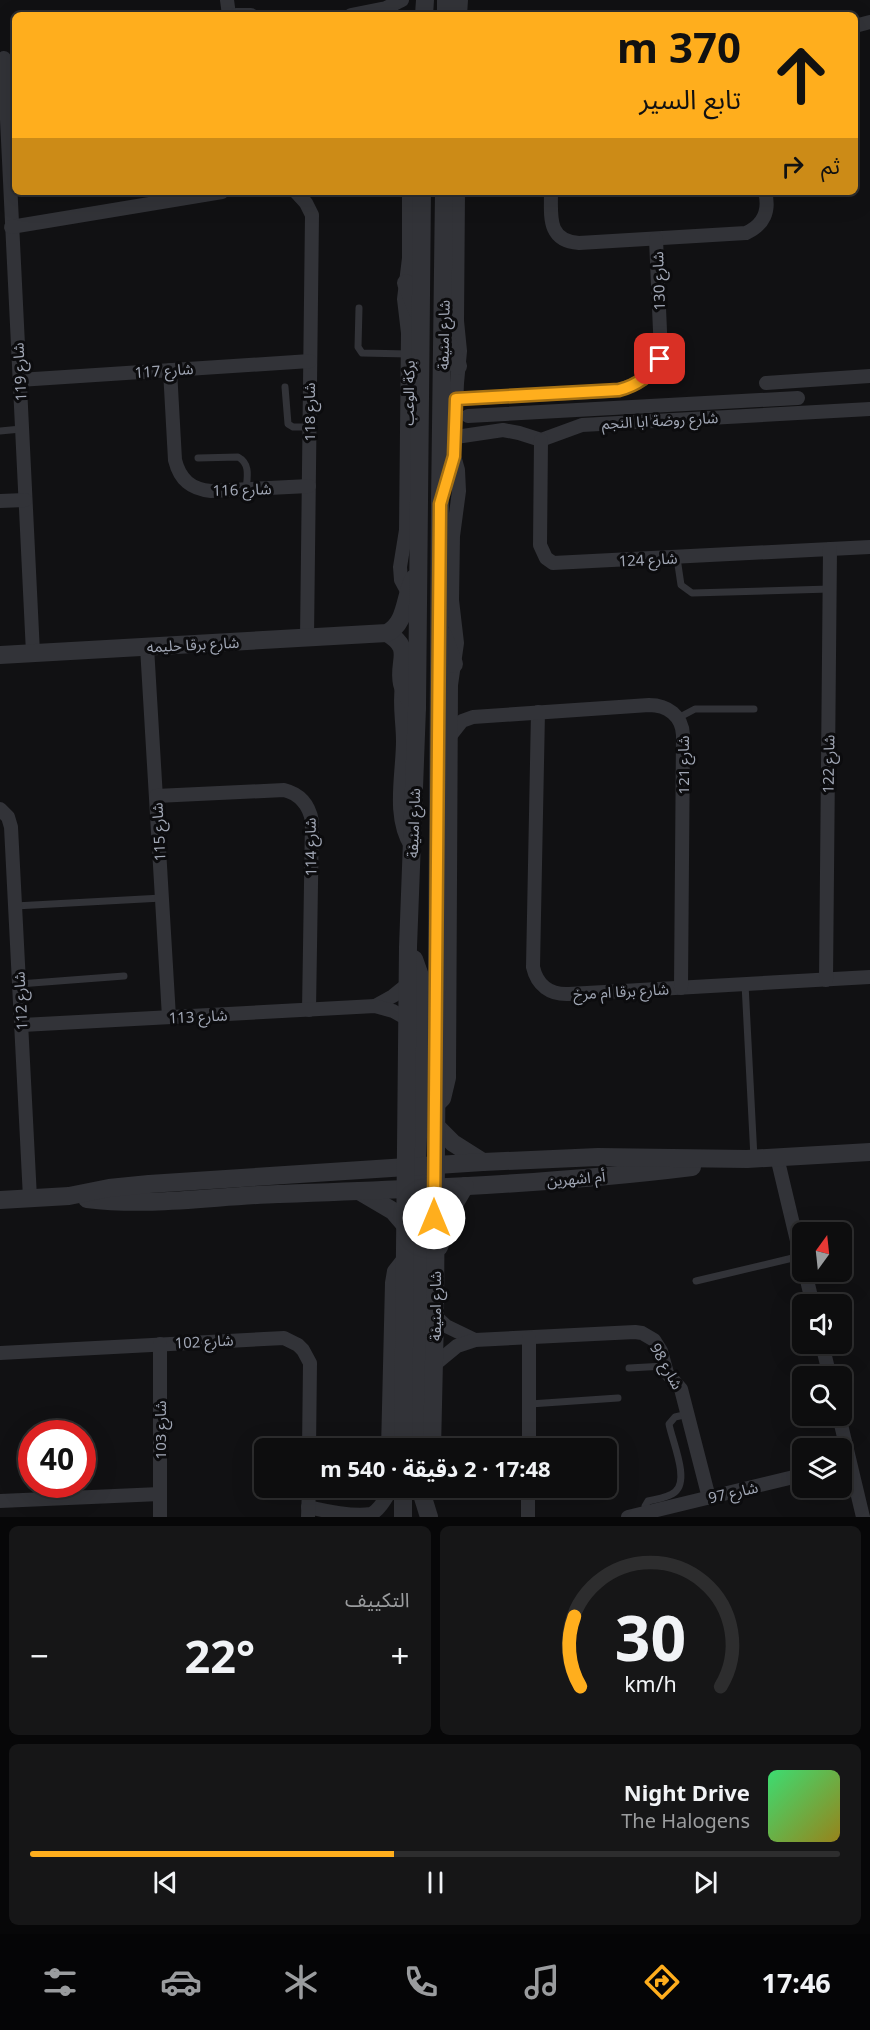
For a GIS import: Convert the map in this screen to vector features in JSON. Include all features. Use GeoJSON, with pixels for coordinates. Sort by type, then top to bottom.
{"type":"FeatureCollection","features":[{"type":"Feature","properties":{"kind":"street"},"geometry":{"type":"LineString","coordinates":[[362,12],[400,1]]}},
{"type":"Feature","properties":{"kind":"street","name":"شارع 119"},"geometry":{"type":"LineString","coordinates":[[6,58],[11,227],[33,653]]}},
{"type":"Feature","properties":{"kind":"street"},"geometry":{"type":"LineString","coordinates":[[11,227],[204,195]]}},
{"type":"Feature","properties":{"kind":"street","name":"شارع 118"},"geometry":{"type":"LineString","coordinates":[[299,195],[312,215],[307,638]]}},
{"type":"Feature","properties":{"kind":"street","name":"بركة الوعب"},"geometry":{"type":"LineString","coordinates":[[408,592],[401,580],[400,567],[406,531],[408,333],[405,309],[410,195]]}},
{"type":"Feature","properties":{"kind":"street","name":"شارع امنيفة"},"geometry":{"type":"LineString","coordinates":[[422,195],[417,708],[408,947],[408,1020],[419,1177],[435,1257],[432,1438]]}},
{"type":"Feature","properties":{"kind":"street","name":"شارع امنيفة"},"geometry":{"type":"LineString","coordinates":[[403,1438],[405,1225],[435,1117],[447,746],[439,624],[444,195]]}},
{"type":"Feature","properties":{"kind":"street"},"geometry":{"type":"LineString","coordinates":[[440,504],[454,456],[456,437],[460,351],[457,321],[458,195]]}},
{"type":"Feature","properties":{"kind":"street","name":"شارع 130"},"geometry":{"type":"LineString","coordinates":[[551,195],[552,224],[557,234],[567,241],[579,243],[739,234],[758,226],[765,215],[766,195]]}},
{"type":"Feature","properties":{"kind":"street","name":"شارع 130"},"geometry":{"type":"LineString","coordinates":[[456,399],[610,391],[627,388],[643,379],[658,363],[661,354],[656,238]]}},
{"type":"Feature","properties":{"kind":"street"},"geometry":{"type":"LineString","coordinates":[[406,283],[420,319]]}},
{"type":"Feature","properties":{"kind":"street"},"geometry":{"type":"LineString","coordinates":[[443,334],[458,366]]}},
{"type":"Feature","properties":{"kind":"street","name":"شارع 117"},"geometry":{"type":"LineString","coordinates":[[19,380],[310,361]]}},
{"type":"Feature","properties":{"kind":"street","name":"شارع 116"},"geometry":{"type":"LineString","coordinates":[[170,370],[175,460],[177,470],[191,486],[201,490],[309,486]]}},
{"type":"Feature","properties":{"kind":"street"},"geometry":{"type":"LineString","coordinates":[[766,383],[870,376]]}},
{"type":"Feature","properties":{"kind":"street"},"geometry":{"type":"LineString","coordinates":[[796,381],[798,398],[804,413]]}},
{"type":"Feature","properties":{"kind":"street"},"geometry":{"type":"LineString","coordinates":[[468,416],[798,398]]}},
{"type":"Feature","properties":{"kind":"street","name":"شارع روضة ابا النجم"},"geometry":{"type":"LineString","coordinates":[[541,440],[582,424],[870,409]]}},
{"type":"Feature","properties":{"kind":"street"},"geometry":{"type":"LineString","coordinates":[[456,437],[503,430],[541,440]]}},
{"type":"Feature","properties":{"kind":"street","name":"شارع 124"},"geometry":{"type":"LineString","coordinates":[[541,440],[540,545],[546,558],[553,563],[870,547]]}},
{"type":"Feature","properties":{"kind":"street"},"geometry":{"type":"LineString","coordinates":[[447,746],[452,697],[451,678],[457,643],[452,600],[453,536],[459,491],[458,470],[454,456]]}},
{"type":"Feature","properties":{"kind":"street"},"geometry":{"type":"LineString","coordinates":[[0,501],[25,500]]}},
{"type":"Feature","properties":{"kind":"street","name":"شارع 122"},"geometry":{"type":"LineString","coordinates":[[826,980],[830,549]]}},
{"type":"Feature","properties":{"kind":"street"},"geometry":{"type":"LineString","coordinates":[[403,651],[399,642],[387,633],[397,626],[403,614],[408,592],[418,572]]}},
{"type":"Feature","properties":{"kind":"street"},"geometry":{"type":"LineString","coordinates":[[403,614],[406,633],[400,704],[403,740],[401,814],[404,833],[412,847]]}},
{"type":"Feature","properties":{"kind":"street"},"geometry":{"type":"LineString","coordinates":[[439,624],[454,664]]}},
{"type":"Feature","properties":{"kind":"street","name":"شارع برقا حليمه"},"geometry":{"type":"LineString","coordinates":[[0,655],[387,633]]}},
{"type":"Feature","properties":{"kind":"street","name":"شارع 115"},"geometry":{"type":"LineString","coordinates":[[147,647],[169,1017]]}},
{"type":"Feature","properties":{"kind":"street"},"geometry":{"type":"LineString","coordinates":[[402,686],[408,698],[417,708]]}},
{"type":"Feature","properties":{"kind":"street"},"geometry":{"type":"LineString","coordinates":[[447,746],[462,722],[472,717],[458,706],[452,697]]}},
{"type":"Feature","properties":{"kind":"street","name":"شارع 121"},"geometry":{"type":"LineString","coordinates":[[472,717],[656,705],[668,709],[678,718],[683,735],[681,988]]}},
{"type":"Feature","properties":{"kind":"street","name":"شارع برقا ام مرخ"},"geometry":{"type":"LineString","coordinates":[[538,712],[533,967],[535,974],[548,990],[562,994],[870,977]]}},
{"type":"Feature","properties":{"kind":"street","name":"شارع 114"},"geometry":{"type":"LineString","coordinates":[[156,796],[276,789],[298,795],[308,807],[312,821],[309,1010]]}},
{"type":"Feature","properties":{"kind":"street","name":"شارع 112"},"geometry":{"type":"LineString","coordinates":[[0,809],[8,817],[11,827],[30,1198]]}},
{"type":"Feature","properties":{"kind":"street"},"geometry":{"type":"LineString","coordinates":[[408,947],[420,976],[423,997],[417,1438]]}},
{"type":"Feature","properties":{"kind":"street","name":"شارع 113"},"geometry":{"type":"LineString","coordinates":[[375,1006],[393,996],[409,983]]}},
{"type":"Feature","properties":{"kind":"street","name":"شارع 113"},"geometry":{"type":"LineString","coordinates":[[22,1025],[375,1006],[393,1011],[408,1020]]}},
{"type":"Feature","properties":{"kind":"street"},"geometry":{"type":"LineString","coordinates":[[435,1117],[453,1143],[483,1162]]}},
{"type":"Feature","properties":{"kind":"street","name":"أم اشهرين"},"geometry":{"type":"LineString","coordinates":[[419,1177],[483,1162],[598,1156],[750,1158],[870,1152]]}},
{"type":"Feature","properties":{"kind":"street"},"geometry":{"type":"LineString","coordinates":[[777,1157],[793,1222]]}},
{"type":"Feature","properties":{"kind":"street","name":"أم اشهرين"},"geometry":{"type":"LineString","coordinates":[[419,1177],[465,1186],[687,1168],[750,1158]]}},
{"type":"Feature","properties":{"kind":"street"},"geometry":{"type":"LineString","coordinates":[[256,1195],[297,1184],[517,1171],[547,1159]]}},
{"type":"Feature","properties":{"kind":"street"},"geometry":{"type":"LineString","coordinates":[[69,1196],[146,1201],[359,1191],[419,1177]]}},
{"type":"Feature","properties":{"kind":"street"},"geometry":{"type":"LineString","coordinates":[[0,1200],[69,1196],[139,1185],[419,1177]]}},
{"type":"Feature","properties":{"kind":"street"},"geometry":{"type":"LineString","coordinates":[[435,1257],[455,1203],[465,1186]]}},
{"type":"Feature","properties":{"kind":"street"},"geometry":{"type":"LineString","coordinates":[[359,1191],[393,1211],[405,1225]]}},
{"type":"Feature","properties":{"kind":"street"},"geometry":{"type":"LineString","coordinates":[[388,1438],[393,1277],[397,1266],[405,1257]]}},
{"type":"Feature","properties":{"kind":"street","name":"شارع 98"},"geometry":{"type":"LineString","coordinates":[[435,1316],[447,1326],[475,1340]]}},
{"type":"Feature","properties":{"kind":"street","name":"شارع 98"},"geometry":{"type":"LineString","coordinates":[[434,1365],[457,1346],[475,1340],[642,1333],[658,1345],[669,1376],[681,1389],[709,1498]]}},
{"type":"Feature","properties":{"kind":"street","name":"شارع 102"},"geometry":{"type":"LineString","coordinates":[[0,1353],[284,1338],[298,1345],[307,1356],[311,1370],[309,1438]]}},
{"type":"Feature","properties":{"kind":"street"},"geometry":{"type":"LineString","coordinates":[[529,1338],[529,1438]]}},
{"type":"Feature","properties":{"kind":"street","name":"شارع 103"},"geometry":{"type":"LineString","coordinates":[[160,1344],[160,1517]]}},
{"type":"Feature","properties":{"kind":"street","name":"شارع 97"},"geometry":{"type":"LineString","coordinates":[[628,1517],[792,1477]]}},
{"type":"Feature","properties":{"kind":"street"},"geometry":{"type":"LineString","coordinates":[[852,1483],[863,1517]]}},
{"type":"Feature","properties":{"kind":"street"},"geometry":{"type":"LineString","coordinates":[[0,1501],[160,1494]]}},
{"type":"Feature","properties":{"kind":"street"},"geometry":{"type":"LineString","coordinates":[[308,1512],[350,1516],[370,1515],[385,1498]]}},
{"type":"Feature","properties":{"kind":"street"},"geometry":{"type":"LineString","coordinates":[[403,1498],[403,1517]]}},
{"type":"Feature","properties":{"kind":"street"},"geometry":{"type":"LineString","coordinates":[[423,1498],[430,1517]]}},
{"type":"Feature","properties":{"kind":"street"},"geometry":{"type":"LineString","coordinates":[[430,1517],[431,1498]]}},
{"type":"Feature","properties":{"kind":"street"},"geometry":{"type":"LineString","coordinates":[[528,1498],[528,1517]]}},
{"type":"Feature","properties":{"kind":"lane"},"geometry":{"type":"LineString","coordinates":[[359,308],[358,347],[362,352],[408,354]]}},
{"type":"Feature","properties":{"kind":"lane"},"geometry":{"type":"LineString","coordinates":[[285,387],[288,424],[293,427],[309,427]]}},
{"type":"Feature","properties":{"kind":"lane"},"geometry":{"type":"LineString","coordinates":[[0,431],[21,429]]}},
{"type":"Feature","properties":{"kind":"lane"},"geometry":{"type":"LineString","coordinates":[[198,458],[238,457],[243,460],[247,469],[246,490]]}},
{"type":"Feature","properties":{"kind":"lane"},"geometry":{"type":"LineString","coordinates":[[677,558],[681,585],[692,593],[830,589]]}},
{"type":"Feature","properties":{"kind":"lane"},"geometry":{"type":"LineString","coordinates":[[678,718],[695,709],[754,709]]}},
{"type":"Feature","properties":{"kind":"lane"},"geometry":{"type":"LineString","coordinates":[[15,906],[162,898]]}},
{"type":"Feature","properties":{"kind":"lane"},"geometry":{"type":"LineString","coordinates":[[20,984],[124,976]]}},
{"type":"Feature","properties":{"kind":"lane"},"geometry":{"type":"LineString","coordinates":[[745,984],[750,1158]]}},
{"type":"Feature","properties":{"kind":"lane"},"geometry":{"type":"LineString","coordinates":[[696,1281],[792,1261]]}},
{"type":"Feature","properties":{"kind":"lane"},"geometry":{"type":"LineString","coordinates":[[629,1368],[665,1366]]}},
{"type":"Feature","properties":{"kind":"lane"},"geometry":{"type":"LineString","coordinates":[[530,1404],[618,1398]]}},
{"type":"Feature","properties":{"kind":"lane"},"geometry":{"type":"LineString","coordinates":[[646,1513],[645,1506],[648,1501],[669,1496],[680,1486],[682,1477],[669,1424],[675,1417],[688,1414]]}},
{"type":"Feature","properties":{"kind":"route"},"geometry":{"type":"LineString","coordinates":[[434,1218],[440,504],[454,456],[456,399],[619,390],[643,379],[656,367],[660,359]]}}]}
